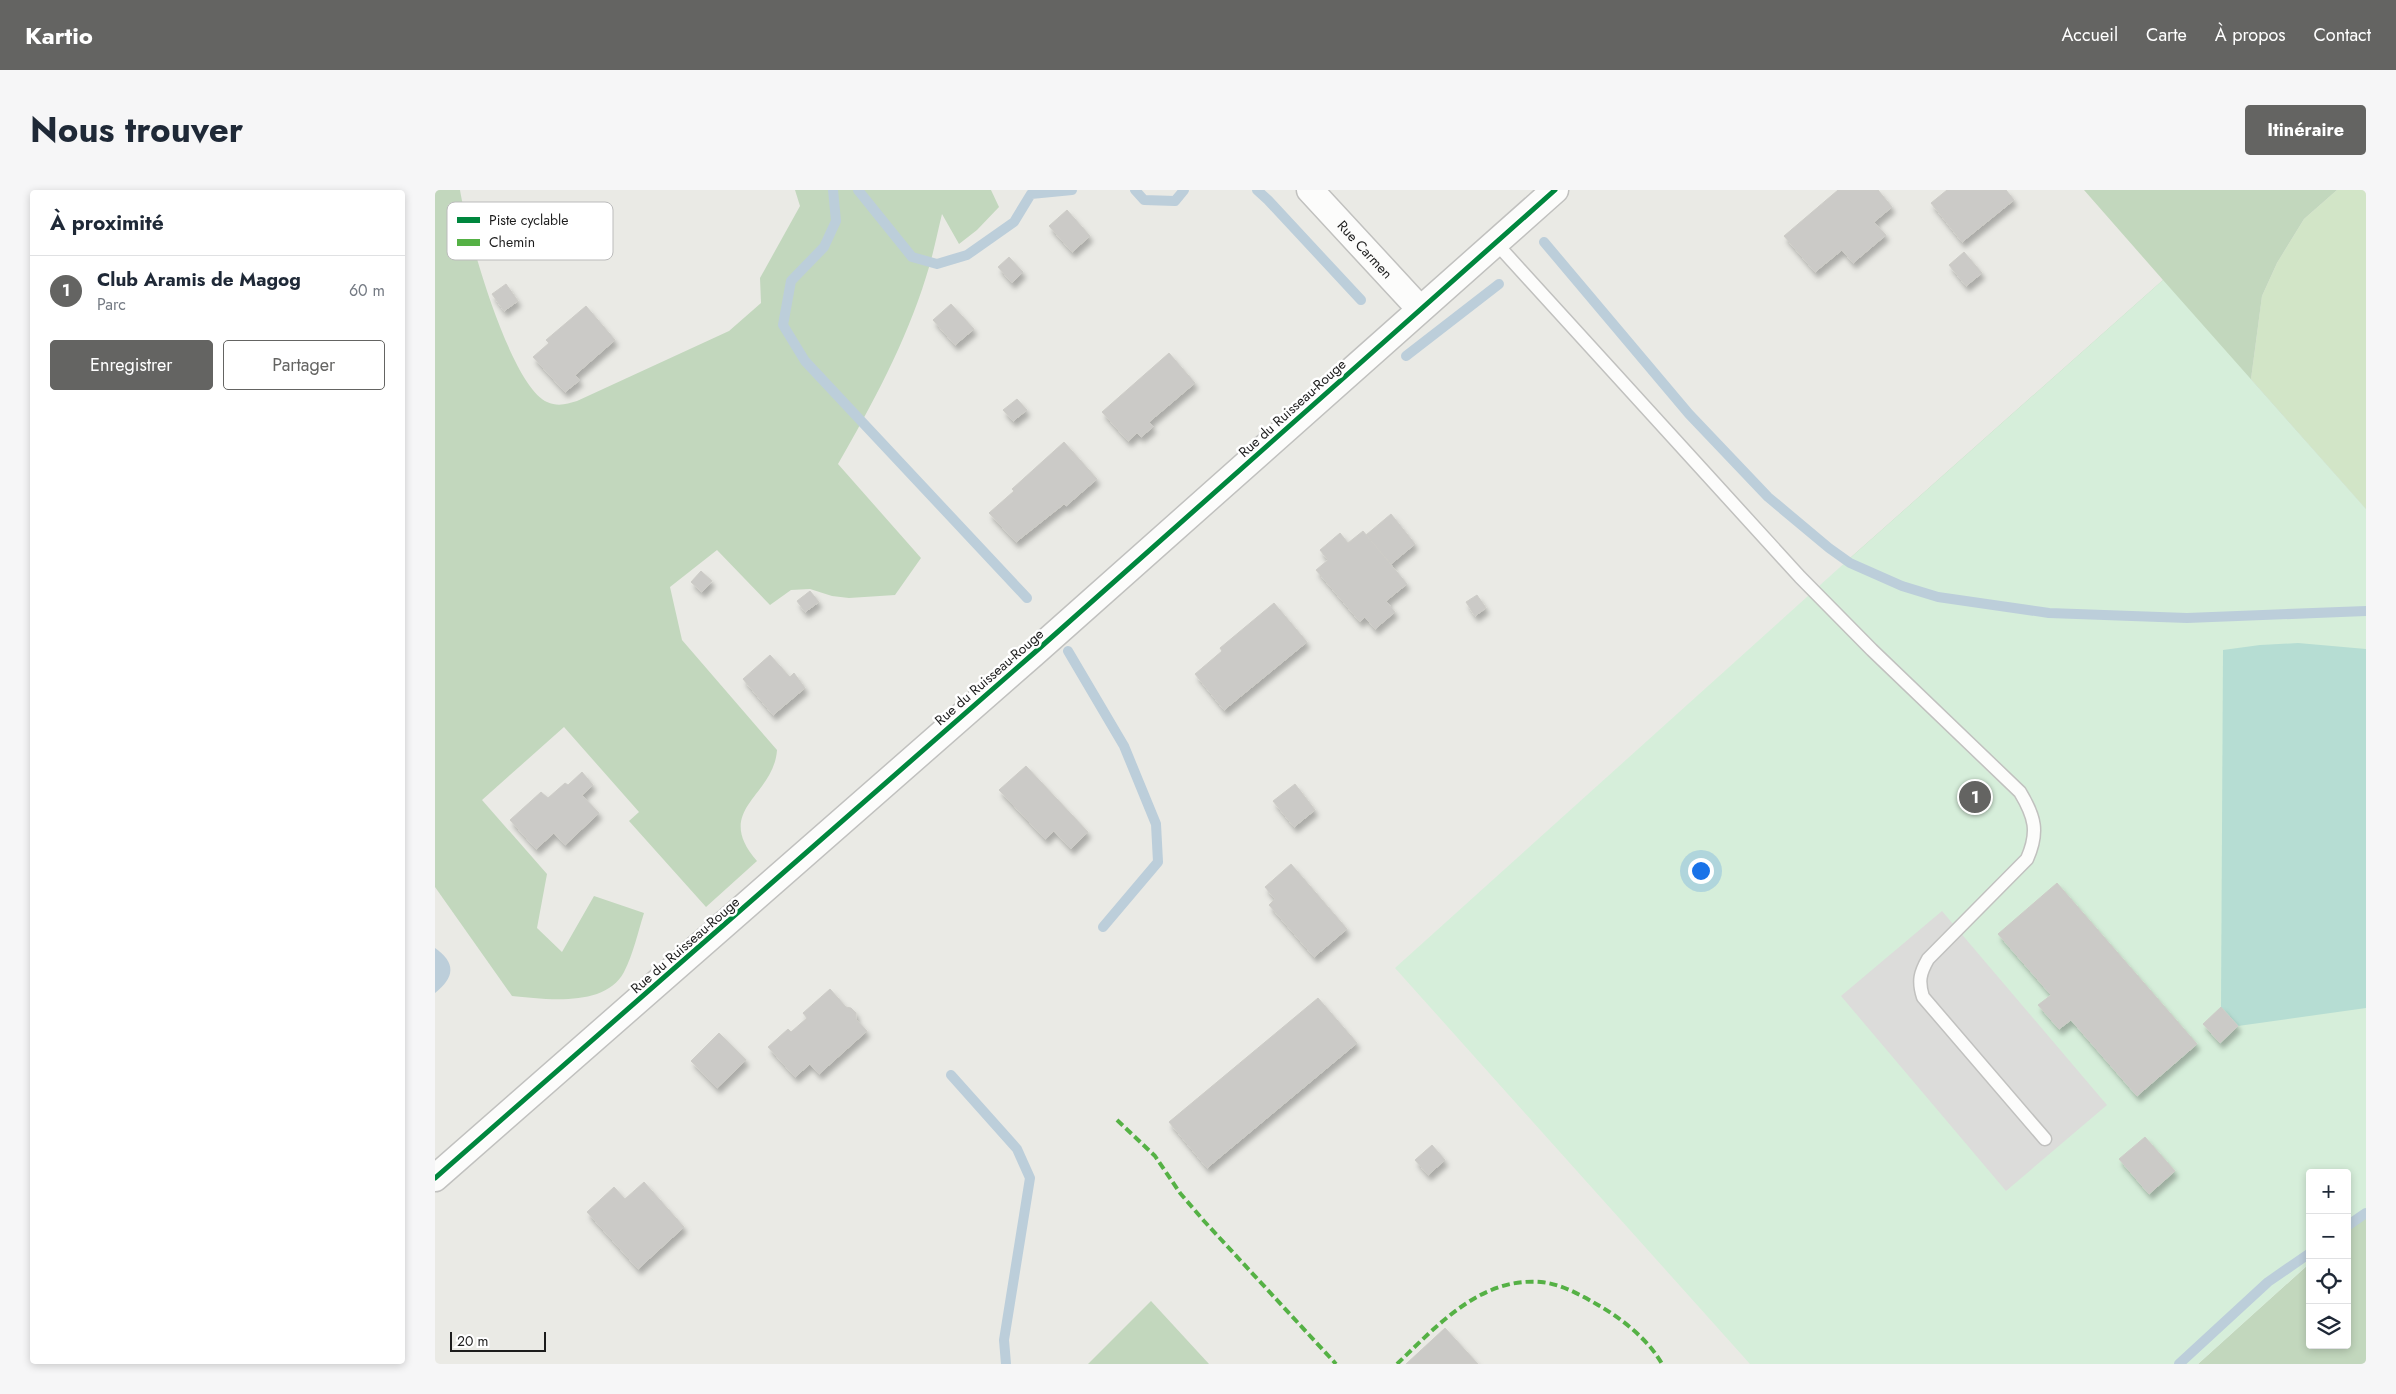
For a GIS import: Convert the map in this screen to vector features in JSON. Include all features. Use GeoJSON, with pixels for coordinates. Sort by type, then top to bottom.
{"type":"FeatureCollection","features":[{"type":"Feature","properties":{"kind":"street","name":"Rue Carmen"},"geometry":{"type":"LineString","coordinates":[[1310,190],[1420,309]]}},
{"type":"Feature","properties":{"kind":"street","name":"Rue du Ruisseau-Rouge"},"geometry":{"type":"LineString","coordinates":[[435,1178],[1034,653],[1555,190]]}},
{"type":"Feature","properties":{"kind":"lane"},"geometry":{"type":"LineString","coordinates":[[1495,242],[1800,577],[1872,650],[2020,792],[2031,810],[2035,829],[2033,844],[2027,859],[1928,959],[1921,972],[1919,985],[1923,997],[2045,1140]]}},
{"type":"Feature","properties":{"kind":"green space"},"geometry":{"type":"Polygon","coordinates":[[[435,190],[460,190],[462,202],[447,202],[447,260],[478,260],[492,305],[518,367],[533,389],[547,402],[559,405],[577,401],[729,331],[761,303],[760,278],[800,206],[795,190],[991,190],[999,207],[977,230],[959,244],[942,214],[933,253],[909,325],[876,396],[838,464],[921,558],[895,595],[849,598],[832,596],[810,589],[791,590],[770,605],[717,550],[670,587],[682,640],[777,750],[773,766],[766,780],[743,815],[741,828],[745,843],[757,861],[706,907],[629,821],[639,812],[564,727],[482,800],[547,874],[537,928],[562,952],[594,896],[644,913],[633,951],[624,972],[615,983],[603,991],[589,996],[573,999],[541,999],[512,996],[435,887],[435,190]]]}},
{"type":"Feature","properties":{"kind":"green space"},"geometry":{"type":"Polygon","coordinates":[[[2084,190],[2337,190],[2304,219],[2277,263],[2262,296],[2251,379],[2366,509],[1849,559],[2163,280],[2084,190]]]}},
{"type":"Feature","properties":{"kind":"green space"},"geometry":{"type":"Polygon","coordinates":[[[2337,190],[2366,190],[2366,509],[2251,379],[2262,296],[2277,263],[2304,219],[2337,190]]]}},
{"type":"Feature","properties":{"kind":"green space"},"geometry":{"type":"Polygon","coordinates":[[[2163,280],[2366,509],[2366,1213],[2351,1226],[2351,1169],[2306,1169],[2306,1267],[2198,1364],[1750,1364],[1395,968],[1849,559],[2163,280]]]}},
{"type":"Feature","properties":{"kind":"green space"},"geometry":{"type":"Polygon","coordinates":[[[2366,1213],[2366,1364],[2198,1364],[2306,1267],[2306,1349],[2351,1349],[2351,1226],[2366,1213]]]}},
{"type":"Feature","properties":{"kind":"green space"},"geometry":{"type":"Polygon","coordinates":[[[1151,1301],[1209,1364],[1088,1364],[1151,1301]]]}},
{"type":"Feature","properties":{"kind":"shaded area"},"geometry":{"type":"Polygon","coordinates":[[[2298,643],[2366,649],[2366,1008],[2238,1026],[2221,1007],[2223,650],[2260,645],[2298,643]]]}},
{"type":"Feature","properties":{"kind":"shaded area"},"geometry":{"type":"Polygon","coordinates":[[[1942,911],[2107,1105],[2006,1191],[1841,996],[1942,911]]]}},
{"type":"Feature","properties":{"kind":"shaded area"},"geometry":{"type":"Polygon","coordinates":[[[435,948],[447,959],[450,970],[446,981],[435,993],[435,948]]]}},
{"type":"Feature","properties":{"kind":"building"},"geometry":{"type":"Polygon","coordinates":[[[1838,190],[1878,190],[1892,207],[1874,222],[1886,235],[1853,263],[1842,250],[1815,272],[1784,236],[1838,190]]]}},
{"type":"Feature","properties":{"kind":"building"},"geometry":{"type":"Polygon","coordinates":[[[1947,190],[2006,190],[2014,200],[1962,242],[1931,203],[1947,190]]]}},
{"type":"Feature","properties":{"kind":"building"},"geometry":{"type":"Polygon","coordinates":[[[1067,210],[1090,236],[1072,252],[1049,226],[1067,210]]]}},
{"type":"Feature","properties":{"kind":"building"},"geometry":{"type":"Polygon","coordinates":[[[1964,252],[1982,273],[1966,286],[1949,265],[1964,252]]]}},
{"type":"Feature","properties":{"kind":"building"},"geometry":{"type":"Polygon","coordinates":[[[1009,257],[1023,272],[1012,283],[998,267],[1009,257]]]}},
{"type":"Feature","properties":{"kind":"building"},"geometry":{"type":"Polygon","coordinates":[[[506,284],[518,301],[504,311],[492,294],[506,284]]]}},
{"type":"Feature","properties":{"kind":"building"},"geometry":{"type":"Polygon","coordinates":[[[951,304],[974,329],[955,345],[933,320],[951,304]]]}},
{"type":"Feature","properties":{"kind":"building"},"geometry":{"type":"Polygon","coordinates":[[[586,306],[615,340],[575,375],[580,380],[565,392],[533,357],[549,343],[546,340],[586,306]]]}},
{"type":"Feature","properties":{"kind":"building"},"geometry":{"type":"Polygon","coordinates":[[[1169,353],[1195,383],[1149,422],[1153,427],[1141,437],[1137,433],[1128,441],[1102,412],[1169,353]]]}},
{"type":"Feature","properties":{"kind":"building"},"geometry":{"type":"Polygon","coordinates":[[[1017,399],[1027,410],[1013,421],[1003,410],[1017,399]]]}},
{"type":"Feature","properties":{"kind":"building"},"geometry":{"type":"Polygon","coordinates":[[[1064,442],[1097,479],[1066,506],[1064,504],[1016,542],[989,513],[1014,491],[1012,489],[1064,442]]]}},
{"type":"Feature","properties":{"kind":"building"},"geometry":{"type":"Polygon","coordinates":[[[1391,514],[1415,544],[1391,564],[1366,535],[1391,514]]]}},
{"type":"Feature","properties":{"kind":"building"},"geometry":{"type":"Polygon","coordinates":[[[1363,531],[1407,584],[1386,601],[1395,612],[1375,629],[1365,617],[1360,622],[1316,570],[1328,560],[1320,550],[1340,533],[1348,543],[1363,531]]]}},
{"type":"Feature","properties":{"kind":"building"},"geometry":{"type":"Polygon","coordinates":[[[701,571],[712,581],[702,592],[691,582],[701,571]]]}},
{"type":"Feature","properties":{"kind":"building"},"geometry":{"type":"Polygon","coordinates":[[[810,591],[819,602],[805,612],[797,601],[810,591]]]}},
{"type":"Feature","properties":{"kind":"building"},"geometry":{"type":"Polygon","coordinates":[[[1477,595],[1486,608],[1475,616],[1466,602],[1477,595]]]}},
{"type":"Feature","properties":{"kind":"building"},"geometry":{"type":"Polygon","coordinates":[[[1274,603],[1307,642],[1224,710],[1195,674],[1222,651],[1220,648],[1274,603]]]}},
{"type":"Feature","properties":{"kind":"building"},"geometry":{"type":"Polygon","coordinates":[[[770,655],[790,677],[794,673],[805,688],[773,715],[743,679],[770,655]]]}},
{"type":"Feature","properties":{"kind":"building"},"geometry":{"type":"Polygon","coordinates":[[[1026,766],[1088,832],[1071,849],[1054,831],[1045,839],[999,790],[1026,766]]]}},
{"type":"Feature","properties":{"kind":"building"},"geometry":{"type":"Polygon","coordinates":[[[582,772],[593,785],[582,795],[599,813],[565,845],[554,833],[536,849],[510,820],[541,792],[548,798],[565,783],[568,785],[582,772]]]}},
{"type":"Feature","properties":{"kind":"building"},"geometry":{"type":"Polygon","coordinates":[[[1295,784],[1315,810],[1294,827],[1273,801],[1295,784]]]}},
{"type":"Feature","properties":{"kind":"building"},"geometry":{"type":"Polygon","coordinates":[[[1291,864],[1347,929],[1314,957],[1269,905],[1275,899],[1265,887],[1291,864]]]}},
{"type":"Feature","properties":{"kind":"building"},"geometry":{"type":"Polygon","coordinates":[[[2057,883],[2197,1044],[2137,1096],[2071,1020],[2059,1029],[2038,1005],[2051,995],[1998,934],[2057,883]]]}},
{"type":"Feature","properties":{"kind":"building"},"geometry":{"type":"Polygon","coordinates":[[[830,989],[846,1007],[851,1008],[856,1013],[856,1019],[867,1031],[819,1074],[810,1064],[795,1077],[768,1047],[788,1029],[791,1032],[807,1018],[803,1013],[830,989]]]}},
{"type":"Feature","properties":{"kind":"building"},"geometry":{"type":"Polygon","coordinates":[[[1318,998],[1357,1043],[1207,1168],[1169,1122],[1318,998]]]}},
{"type":"Feature","properties":{"kind":"building"},"geometry":{"type":"Polygon","coordinates":[[[2221,1007],[2238,1026],[2220,1043],[2203,1024],[2221,1007]]]}},
{"type":"Feature","properties":{"kind":"building"},"geometry":{"type":"Polygon","coordinates":[[[719,1033],[746,1060],[717,1088],[691,1061],[719,1033]]]}},
{"type":"Feature","properties":{"kind":"building"},"geometry":{"type":"Polygon","coordinates":[[[2145,1137],[2175,1171],[2149,1194],[2119,1159],[2145,1137]]]}},
{"type":"Feature","properties":{"kind":"building"},"geometry":{"type":"Polygon","coordinates":[[[1432,1145],[1445,1160],[1428,1175],[1415,1160],[1432,1145]]]}},
{"type":"Feature","properties":{"kind":"building"},"geometry":{"type":"Polygon","coordinates":[[[644,1182],[684,1227],[638,1269],[587,1212],[614,1187],[625,1199],[644,1182]]]}},
{"type":"Feature","properties":{"kind":"building"},"geometry":{"type":"Polygon","coordinates":[[[1445,1328],[1478,1364],[1406,1364],[1445,1328]]]}},
{"type":"Feature","properties":{"kind":"waterway"},"geometry":{"type":"LineString","coordinates":[[833,190],[836,221],[824,247],[791,281],[783,325],[805,361],[1027,598]]}},
{"type":"Feature","properties":{"kind":"waterway"},"geometry":{"type":"LineString","coordinates":[[858,190],[912,257],[937,264],[967,255],[1014,222],[1031,194],[1072,190]]}},
{"type":"Feature","properties":{"kind":"waterway"},"geometry":{"type":"LineString","coordinates":[[1135,190],[1144,200],[1175,201],[1184,190]]}},
{"type":"Feature","properties":{"kind":"waterway"},"geometry":{"type":"LineString","coordinates":[[1257,190],[1361,300]]}},
{"type":"Feature","properties":{"kind":"waterway"},"geometry":{"type":"LineString","coordinates":[[1544,242],[1689,414],[1768,497],[1850,563],[1902,586],[1938,597],[2049,613],[2187,618],[2366,611]]}},
{"type":"Feature","properties":{"kind":"waterway"},"geometry":{"type":"LineString","coordinates":[[1406,356],[1499,284]]}},
{"type":"Feature","properties":{"kind":"waterway"},"geometry":{"type":"LineString","coordinates":[[1068,651],[1124,746],[1156,824],[1158,862],[1103,927]]}},
{"type":"Feature","properties":{"kind":"waterway"},"geometry":{"type":"LineString","coordinates":[[951,1075],[1017,1149],[1030,1178],[1004,1340],[1006,1364]]}},
{"type":"Feature","properties":{"kind":"waterway"},"geometry":{"type":"LineString","coordinates":[[2351,1223],[2366,1213]]}},
{"type":"Feature","properties":{"kind":"waterway"},"geometry":{"type":"LineString","coordinates":[[2179,1364],[2268,1282],[2306,1256]]}},
{"type":"Feature","properties":{"kind":"marked path"},"geometry":{"type":"LineString","coordinates":[[1117,1120],[1155,1156],[1180,1193],[1204,1221],[1336,1364]]}},
{"type":"Feature","properties":{"kind":"marked path"},"geometry":{"type":"LineString","coordinates":[[1397,1364],[1444,1320],[1479,1296],[1498,1287],[1519,1283],[1541,1282],[1571,1290],[1616,1316],[1650,1346],[1662,1364]]}},
{"type":"Feature","properties":{"kind":"cycle path"},"geometry":{"type":"LineString","coordinates":[[435,1178],[1034,653],[1555,190]]}},
{"type":"Feature","properties":{"kind":"place","name":"Club Aramis de Magog"},"geometry":{"type":"Point","coordinates":[1975,797]}}]}
